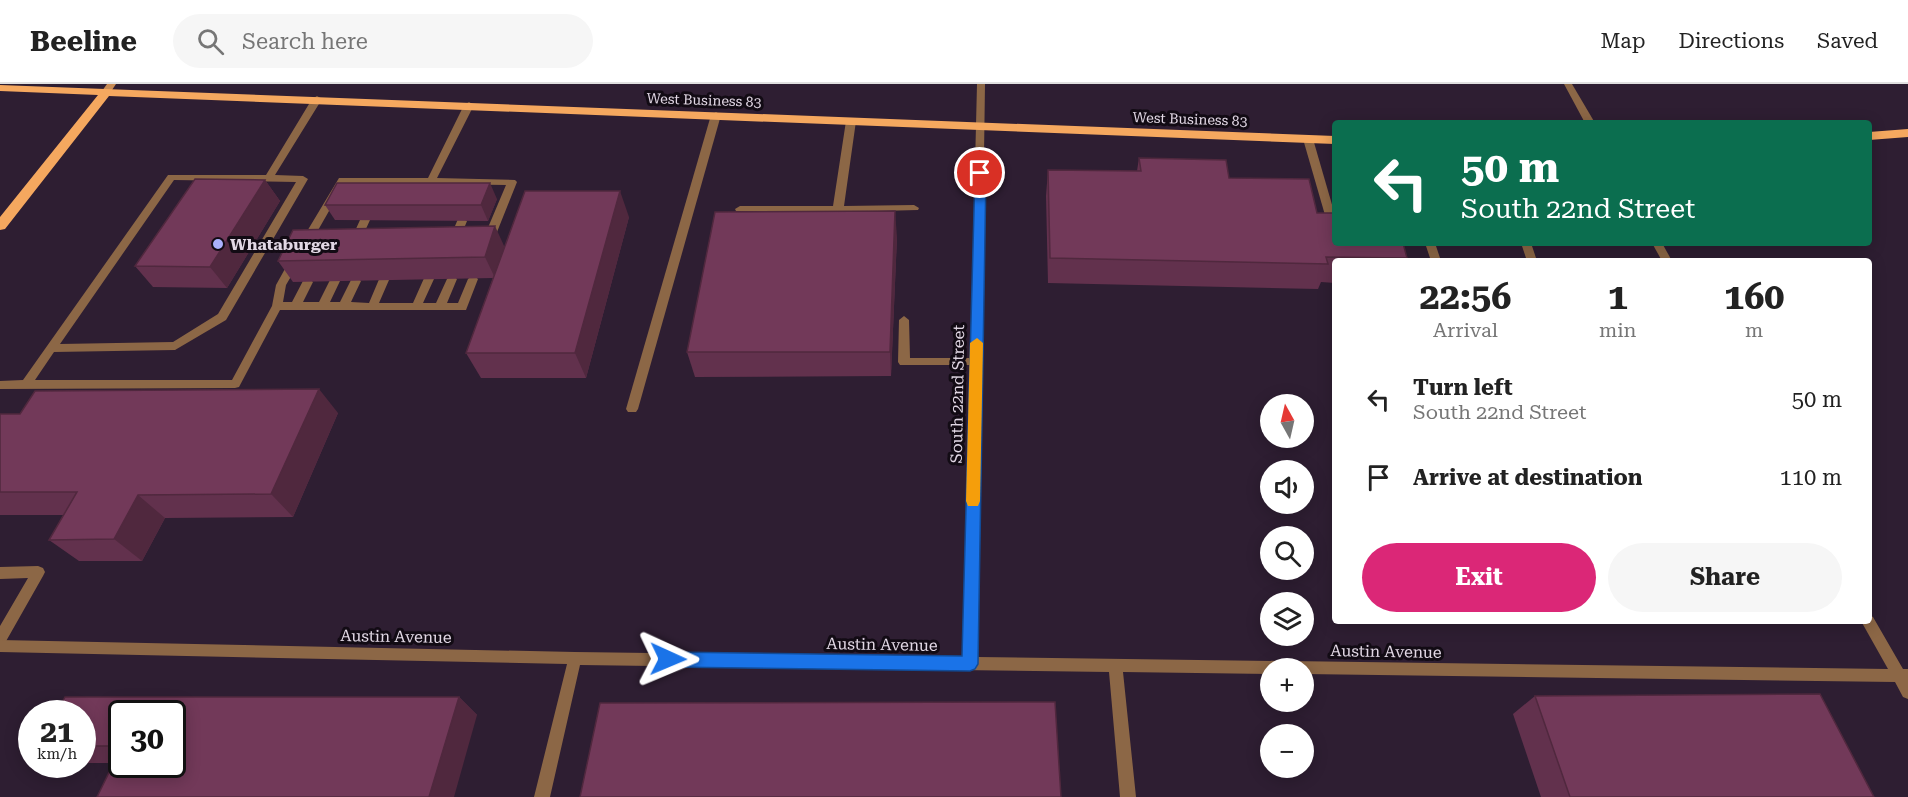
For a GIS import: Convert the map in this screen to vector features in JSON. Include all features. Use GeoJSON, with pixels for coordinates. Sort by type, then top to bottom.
{"type":"FeatureCollection","features":[{"type":"Feature","properties":{"kind":"main road","name":"West Business 83"},"geometry":{"type":"LineString","coordinates":[[0,88],[110,87],[317,99],[1332,140]]}},
{"type":"Feature","properties":{"kind":"main road"},"geometry":{"type":"LineString","coordinates":[[0,226],[110,87]]}},
{"type":"Feature","properties":{"kind":"main road"},"geometry":{"type":"LineString","coordinates":[[1872,135],[1908,133]]}},
{"type":"Feature","properties":{"kind":"street","name":"South 22nd Street"},"geometry":{"type":"LineString","coordinates":[[970,664],[981,84]]}},
{"type":"Feature","properties":{"kind":"street"},"geometry":{"type":"LineString","coordinates":[[1568,84],[1588,120]]}},
{"type":"Feature","properties":{"kind":"street"},"geometry":{"type":"LineString","coordinates":[[269,178],[317,99]]}},
{"type":"Feature","properties":{"kind":"street"},"geometry":{"type":"LineString","coordinates":[[422,199],[469,105]]}},
{"type":"Feature","properties":{"kind":"street"},"geometry":{"type":"LineString","coordinates":[[632,409],[716,115]]}},
{"type":"Feature","properties":{"kind":"street"},"geometry":{"type":"LineString","coordinates":[[838,209],[851,121]]}},
{"type":"Feature","properties":{"kind":"street"},"geometry":{"type":"LineString","coordinates":[[1308,139],[1332,222]]}},
{"type":"Feature","properties":{"kind":"street"},"geometry":{"type":"LineString","coordinates":[[26,384],[51,348],[171,177],[303,179],[222,317],[175,346],[51,348]]}},
{"type":"Feature","properties":{"kind":"street"},"geometry":{"type":"LineString","coordinates":[[0,385],[235,384],[277,306],[281,285],[317,233],[342,180],[384,184],[431,180],[477,186],[512,182],[485,248]]}},
{"type":"Feature","properties":{"kind":"street"},"geometry":{"type":"LineString","coordinates":[[740,209],[914,208]]}},
{"type":"Feature","properties":{"kind":"street"},"geometry":{"type":"LineString","coordinates":[[350,251],[365,220]]}},
{"type":"Feature","properties":{"kind":"street"},"geometry":{"type":"LineString","coordinates":[[457,233],[462,221]]}},
{"type":"Feature","properties":{"kind":"street"},"geometry":{"type":"LineString","coordinates":[[446,241],[449,233],[491,234]]}},
{"type":"Feature","properties":{"kind":"street"},"geometry":{"type":"LineString","coordinates":[[416,307],[429,279]]}},
{"type":"Feature","properties":{"kind":"street"},"geometry":{"type":"LineString","coordinates":[[440,307],[452,279]]}},
{"type":"Feature","properties":{"kind":"street"},"geometry":{"type":"LineString","coordinates":[[277,306],[462,307],[473,279]]}},
{"type":"Feature","properties":{"kind":"street"},"geometry":{"type":"LineString","coordinates":[[372,307],[384,280]]}},
{"type":"Feature","properties":{"kind":"street"},"geometry":{"type":"LineString","coordinates":[[322,306],[335,281]]}},
{"type":"Feature","properties":{"kind":"street"},"geometry":{"type":"LineString","coordinates":[[343,307],[356,281]]}},
{"type":"Feature","properties":{"kind":"street"},"geometry":{"type":"LineString","coordinates":[[295,307],[308,282]]}},
{"type":"Feature","properties":{"kind":"street"},"geometry":{"type":"LineString","coordinates":[[904,320],[904,362],[976,362]]}},
{"type":"Feature","properties":{"kind":"street"},"geometry":{"type":"LineString","coordinates":[[0,573],[38,573],[0,639]]}},
{"type":"Feature","properties":{"kind":"street"},"geometry":{"type":"LineString","coordinates":[[1870,624],[1903,676],[1908,692]]}},
{"type":"Feature","properties":{"kind":"street","name":"Austin Avenue"},"geometry":{"type":"LineString","coordinates":[[0,646],[575,658],[1903,676]]}},
{"type":"Feature","properties":{"kind":"street"},"geometry":{"type":"LineString","coordinates":[[542,797],[575,658]]}},
{"type":"Feature","properties":{"kind":"street"},"geometry":{"type":"LineString","coordinates":[[1115,665],[1128,797]]}},
{"type":"Feature","properties":{"kind":"building"},"geometry":{"type":"Polygon","coordinates":[[[1139,158],[1226,160],[1229,178],[1309,179],[1317,213],[1332,213],[1332,246],[1404,246],[1407,258],[1326,257],[1328,264],[1050,258],[1048,170],[1141,171],[1139,158]]]}},
{"type":"Feature","properties":{"kind":"building"},"geometry":{"type":"Polygon","coordinates":[[[195,179],[265,180],[210,267],[135,266],[195,179]]]}},
{"type":"Feature","properties":{"kind":"building"},"geometry":{"type":"Polygon","coordinates":[[[337,183],[490,183],[481,205],[325,205],[337,183]]]}},
{"type":"Feature","properties":{"kind":"building"},"geometry":{"type":"Polygon","coordinates":[[[525,191],[620,191],[575,353],[466,353],[525,191]]]}},
{"type":"Feature","properties":{"kind":"building"},"geometry":{"type":"Polygon","coordinates":[[[895,211],[890,352],[687,352],[715,212],[895,211]]]}},
{"type":"Feature","properties":{"kind":"building"},"geometry":{"type":"Polygon","coordinates":[[[495,226],[485,257],[278,261],[293,230],[495,226]]]}},
{"type":"Feature","properties":{"kind":"building"},"geometry":{"type":"Polygon","coordinates":[[[319,389],[271,494],[138,495],[114,539],[49,540],[77,492],[0,492],[0,414],[20,414],[35,391],[319,389]]]}},
{"type":"Feature","properties":{"kind":"building"},"geometry":{"type":"Polygon","coordinates":[[[1820,694],[1874,797],[1570,797],[1535,696],[1820,694]]]}},
{"type":"Feature","properties":{"kind":"building"},"geometry":{"type":"Polygon","coordinates":[[[65,697],[459,697],[429,797],[97,797],[108,775],[108,778],[186,778],[186,700],[108,700],[108,746],[96,746],[96,700],[63,700],[65,697]]]}},
{"type":"Feature","properties":{"kind":"building"},"geometry":{"type":"Polygon","coordinates":[[[1055,702],[1061,797],[580,797],[600,703],[1055,702]]]}},
{"type":"Feature","properties":{"kind":"slow traffic"},"geometry":{"type":"LineString","coordinates":[[973,501],[977,343]]}},
{"type":"Feature","properties":{"kind":"place","name":"Whataburger"},"geometry":{"type":"Point","coordinates":[218,244]}},
{"type":"Feature","properties":{"kind":"route"},"geometry":{"type":"LineString","coordinates":[[668,659],[970,664],[980,173]]}}]}
